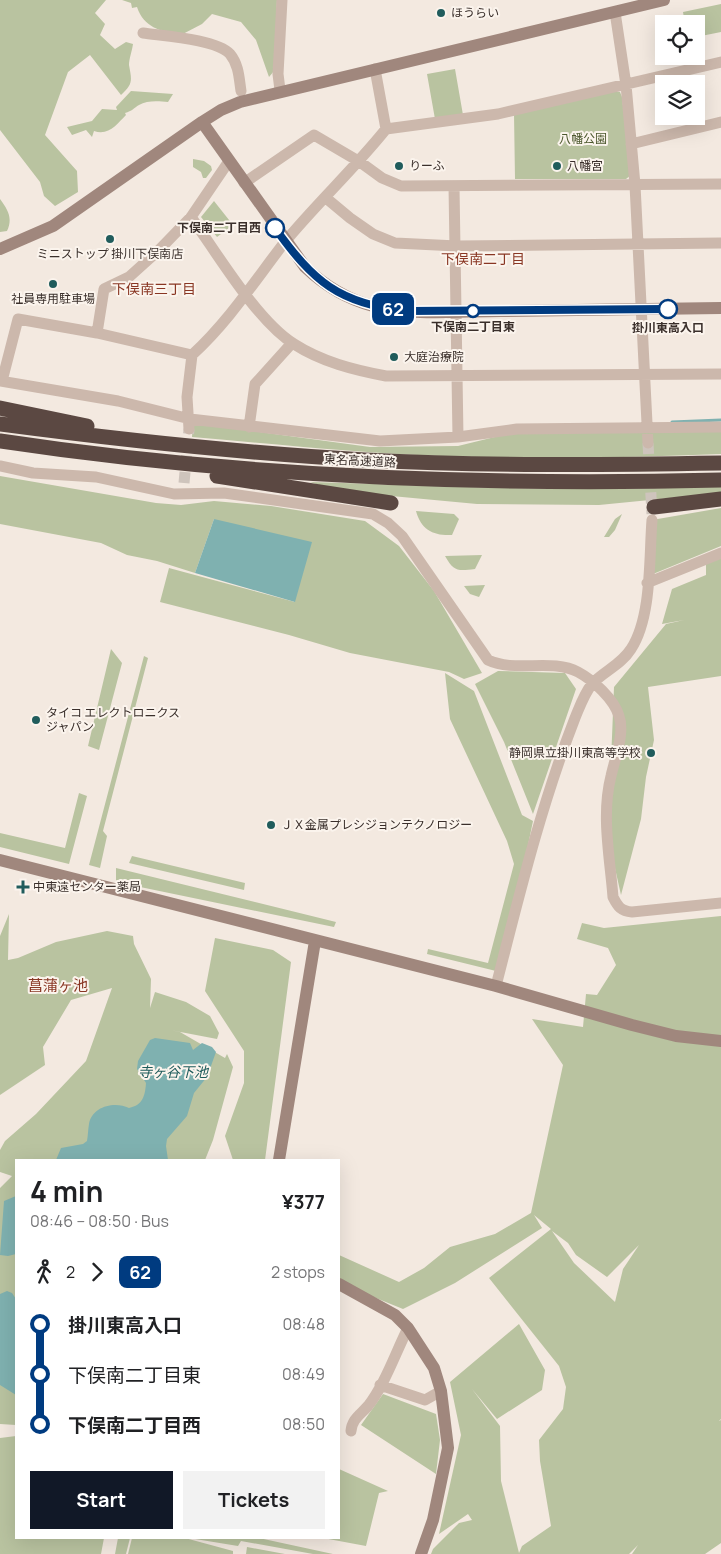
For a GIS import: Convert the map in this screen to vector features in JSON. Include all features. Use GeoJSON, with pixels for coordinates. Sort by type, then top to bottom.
{"type":"FeatureCollection","features":[{"type":"Feature","properties":{"kind":"highway"},"geometry":{"type":"LineString","coordinates":[[0,408],[179,445]]}},
{"type":"Feature","properties":{"kind":"highway","name":"東名高速道路"},"geometry":{"type":"LineString","coordinates":[[0,424],[179,445],[308,456],[449,463],[561,465],[721,463]]}},
{"type":"Feature","properties":{"kind":"highway","name":"東名高速道路"},"geometry":{"type":"LineString","coordinates":[[0,440],[68,451],[227,468],[414,479],[613,482],[721,480]]}},
{"type":"Feature","properties":{"kind":"highway"},"geometry":{"type":"LineString","coordinates":[[68,451],[127,463],[391,503]]}},
{"type":"Feature","properties":{"kind":"highway"},"geometry":{"type":"LineString","coordinates":[[653,513],[721,499]]}},
{"type":"Feature","properties":{"kind":"street"},"geometry":{"type":"LineString","coordinates":[[280,90],[278,74],[282,0]]}},
{"type":"Feature","properties":{"kind":"street"},"geometry":{"type":"LineString","coordinates":[[0,249],[53,226],[202,122],[221,110],[240,102],[280,90],[664,0]]}},
{"type":"Feature","properties":{"kind":"street"},"geometry":{"type":"LineString","coordinates":[[615,12],[626,85],[635,185],[643,375],[648,443]]}},
{"type":"Feature","properties":{"kind":"street"},"geometry":{"type":"LineString","coordinates":[[143,33],[195,41],[225,50],[238,68],[241,91]]}},
{"type":"Feature","properties":{"kind":"street"},"geometry":{"type":"LineString","coordinates":[[189,424],[187,397],[192,355],[215,334],[286,242],[360,162],[386,129],[498,114],[721,62]]}},
{"type":"Feature","properties":{"kind":"street"},"geometry":{"type":"LineString","coordinates":[[375,69],[386,129]]}},
{"type":"Feature","properties":{"kind":"street"},"geometry":{"type":"LineString","coordinates":[[202,122],[286,242],[320,282],[371,306],[388,309],[457,311],[721,308]]}},
{"type":"Feature","properties":{"kind":"street"},"geometry":{"type":"LineString","coordinates":[[631,144],[721,122]]}},
{"type":"Feature","properties":{"kind":"street"},"geometry":{"type":"LineString","coordinates":[[244,183],[314,135],[386,180],[401,186],[721,184]]}},
{"type":"Feature","properties":{"kind":"street"},"geometry":{"type":"LineString","coordinates":[[97,332],[104,288],[129,277],[190,217],[229,161]]}},
{"type":"Feature","properties":{"kind":"street"},"geometry":{"type":"LineString","coordinates":[[454,186],[457,246],[458,438]]}},
{"type":"Feature","properties":{"kind":"street"},"geometry":{"type":"LineString","coordinates":[[326,198],[373,234],[395,243],[457,246],[721,243]]}},
{"type":"Feature","properties":{"kind":"street"},"geometry":{"type":"LineString","coordinates":[[190,217],[261,315],[292,343],[350,369],[386,376],[458,377],[721,374]]}},
{"type":"Feature","properties":{"kind":"street"},"geometry":{"type":"LineString","coordinates":[[192,355],[97,332],[18,319],[1,381],[118,401],[189,424],[249,427],[380,441],[458,438],[517,429],[721,427]]}},
{"type":"Feature","properties":{"kind":"street"},"geometry":{"type":"LineString","coordinates":[[249,427],[255,384],[292,343]]}},
{"type":"Feature","properties":{"kind":"street"},"geometry":{"type":"LineString","coordinates":[[0,466],[33,473],[96,477],[224,492],[373,514],[388,522],[402,536],[488,660],[498,665],[567,668],[578,672],[593,683],[613,703],[620,717],[621,730],[610,780],[606,823],[613,898],[617,906],[623,911],[632,912],[721,903]]}},
{"type":"Feature","properties":{"kind":"street"},"geometry":{"type":"LineString","coordinates":[[496,986],[538,823],[575,718],[584,696],[593,683],[618,665],[630,651],[645,617],[653,513]]}},
{"type":"Feature","properties":{"kind":"street"},"geometry":{"type":"LineString","coordinates":[[647,583],[721,553]]}},
{"type":"Feature","properties":{"kind":"street"},"geometry":{"type":"LineString","coordinates":[[0,860],[496,986],[658,1032],[721,1041]]}},
{"type":"Feature","properties":{"kind":"street"},"geometry":{"type":"LineString","coordinates":[[279,1159],[315,941]]}},
{"type":"Feature","properties":{"kind":"street"},"geometry":{"type":"LineString","coordinates":[[340,1285],[395,1315],[408,1328],[434,1368],[441,1391],[448,1448],[433,1520],[421,1554]]}},
{"type":"Feature","properties":{"kind":"street"},"geometry":{"type":"LineString","coordinates":[[351,1431],[352,1423],[368,1405],[380,1385],[408,1328]]}},
{"type":"Feature","properties":{"kind":"street"},"geometry":{"type":"LineString","coordinates":[[380,1385],[425,1400],[441,1391]]}},
{"type":"Feature","properties":{"kind":"green space"},"geometry":{"type":"Polygon","coordinates":[[[0,0],[106,0],[95,13],[105,24],[100,35],[115,49],[126,42],[133,44],[129,63],[131,82],[121,95],[90,55],[68,72],[45,135],[77,171],[78,192],[55,206],[44,196],[40,182],[0,130],[0,0]]]}},
{"type":"Feature","properties":{"kind":"green space"},"geometry":{"type":"Polygon","coordinates":[[[122,0],[277,0],[274,71],[269,77],[256,40],[241,22],[212,14],[202,24],[179,36],[148,24],[137,7],[132,8],[131,3],[122,0]]]}},
{"type":"Feature","properties":{"kind":"green space"},"geometry":{"type":"Polygon","coordinates":[[[721,4],[721,32],[705,35],[705,15],[684,15],[683,12],[721,4]]]}},
{"type":"Feature","properties":{"kind":"green space"},"geometry":{"type":"Polygon","coordinates":[[[455,69],[463,115],[435,119],[427,74],[455,69]]]}},
{"type":"Feature","properties":{"kind":"green space"},"geometry":{"type":"Polygon","coordinates":[[[131,91],[173,94],[168,102],[142,103],[125,113],[126,115],[108,131],[94,131],[92,137],[86,130],[72,135],[67,127],[92,121],[102,109],[117,110],[116,107],[131,91]]]}},
{"type":"Feature","properties":{"kind":"green space","name":"八幡公園"},"geometry":{"type":"Polygon","coordinates":[[[615,91],[620,92],[622,97],[631,175],[626,179],[515,179],[514,114],[615,91]]]}},
{"type":"Feature","properties":{"kind":"green space"},"geometry":{"type":"Polygon","coordinates":[[[193,159],[204,161],[211,166],[212,170],[206,178],[203,178],[201,172],[193,167],[193,159]]]}},
{"type":"Feature","properties":{"kind":"green space"},"geometry":{"type":"Polygon","coordinates":[[[0,199],[7,211],[10,222],[7,231],[0,232],[0,199]]]}},
{"type":"Feature","properties":{"kind":"green space"},"geometry":{"type":"Polygon","coordinates":[[[214,201],[233,225],[217,237],[201,217],[214,201]]]}},
{"type":"Feature","properties":{"kind":"green space"},"geometry":{"type":"Polygon","coordinates":[[[193,423],[370,447],[458,446],[519,431],[721,430],[721,454],[546,458],[410,455],[192,437],[193,423]]]}},
{"type":"Feature","properties":{"kind":"green space"},"geometry":{"type":"Polygon","coordinates":[[[0,476],[156,503],[181,505],[214,501],[271,506],[365,521],[399,546],[434,591],[482,673],[464,679],[449,672],[350,653],[289,635],[160,602],[169,568],[295,602],[214,519],[195,573],[157,561],[127,555],[101,543],[0,524],[0,476]]]}},
{"type":"Feature","properties":{"kind":"green space"},"geometry":{"type":"Polygon","coordinates":[[[310,482],[567,489],[721,486],[721,493],[599,505],[477,504],[338,491],[310,482]]]}},
{"type":"Feature","properties":{"kind":"green space"},"geometry":{"type":"Polygon","coordinates":[[[721,508],[721,546],[653,574],[652,520],[721,508]]]}},
{"type":"Feature","properties":{"kind":"green space"},"geometry":{"type":"Polygon","coordinates":[[[416,511],[454,514],[459,519],[452,535],[439,534],[429,530],[421,523],[416,511]]]}},
{"type":"Feature","properties":{"kind":"green space"},"geometry":{"type":"Polygon","coordinates":[[[622,514],[615,530],[609,537],[604,537],[615,519],[622,514]]]}},
{"type":"Feature","properties":{"kind":"green space"},"geometry":{"type":"Polygon","coordinates":[[[721,554],[721,676],[648,687],[654,740],[646,777],[641,819],[621,895],[608,837],[614,687],[666,624],[684,620],[662,624],[672,589],[706,575],[706,562],[721,554]]]}},
{"type":"Feature","properties":{"kind":"green space"},"geometry":{"type":"Polygon","coordinates":[[[482,555],[475,569],[464,570],[454,568],[445,556],[482,555]]]}},
{"type":"Feature","properties":{"kind":"green space"},"geometry":{"type":"Polygon","coordinates":[[[485,585],[479,597],[470,594],[464,586],[485,585]]]}},
{"type":"Feature","properties":{"kind":"green space"},"geometry":{"type":"Polygon","coordinates":[[[111,649],[122,663],[99,750],[88,746],[111,649]]]}},
{"type":"Feature","properties":{"kind":"green space"},"geometry":{"type":"Polygon","coordinates":[[[144,656],[148,658],[103,831],[107,836],[100,868],[89,865],[144,656]]]}},
{"type":"Feature","properties":{"kind":"green space"},"geometry":{"type":"Polygon","coordinates":[[[498,671],[565,673],[576,689],[533,814],[504,742],[475,684],[498,671]]]}},
{"type":"Feature","properties":{"kind":"green space"},"geometry":{"type":"Polygon","coordinates":[[[445,673],[474,691],[522,815],[533,821],[520,884],[496,971],[427,954],[428,949],[488,963],[514,864],[507,841],[450,719],[445,673]]]}},
{"type":"Feature","properties":{"kind":"green space"},"geometry":{"type":"Polygon","coordinates":[[[79,793],[87,796],[69,864],[0,847],[0,833],[65,848],[79,793]]]}},
{"type":"Feature","properties":{"kind":"green space"},"geometry":{"type":"Polygon","coordinates":[[[132,856],[245,883],[244,890],[129,863],[132,856]]]}},
{"type":"Feature","properties":{"kind":"green space"},"geometry":{"type":"Polygon","coordinates":[[[116,868],[336,922],[334,927],[116,882],[116,868]]]}},
{"type":"Feature","properties":{"kind":"green space"},"geometry":{"type":"Polygon","coordinates":[[[9,914],[8,960],[18,958],[56,942],[107,931],[133,936],[134,944],[151,979],[150,1008],[155,992],[186,1002],[210,1016],[219,1033],[217,1039],[170,1030],[180,1032],[225,1058],[227,1054],[233,1067],[213,1140],[205,1159],[15,1159],[15,1425],[0,1424],[0,1188],[12,1176],[0,1172],[0,1150],[5,1141],[36,1114],[86,1061],[112,988],[71,1000],[43,1047],[45,1065],[0,1095],[0,936],[9,914]]]}},
{"type":"Feature","properties":{"kind":"green space"},"geometry":{"type":"Polygon","coordinates":[[[721,916],[721,1419],[719,1421],[721,1420],[721,1543],[705,1554],[632,1554],[638,1545],[629,1554],[431,1554],[433,1549],[459,1523],[472,1520],[468,1514],[439,1534],[461,1435],[450,1382],[519,1324],[545,1370],[542,1390],[497,1419],[472,1389],[500,1426],[501,1481],[519,1553],[522,1546],[551,1526],[540,1461],[539,1440],[563,1409],[566,1387],[559,1366],[489,1278],[551,1229],[534,1215],[542,1228],[455,1283],[403,1309],[340,1283],[340,1255],[399,1282],[424,1268],[450,1247],[495,1234],[531,1213],[563,1065],[532,1019],[583,1027],[586,994],[597,995],[616,965],[608,948],[577,939],[582,923],[604,928],[721,916]],[[552,1231],[574,1263],[615,1302],[623,1269],[639,1245],[607,1277],[576,1255],[568,1243],[552,1231]]]}},
{"type":"Feature","properties":{"kind":"green space"},"geometry":{"type":"Polygon","coordinates":[[[215,938],[273,950],[291,962],[265,1159],[233,1159],[225,1136],[244,1083],[244,1051],[205,991],[215,938]]]}},
{"type":"Feature","properties":{"kind":"green space"},"geometry":{"type":"Polygon","coordinates":[[[383,1394],[436,1414],[440,1440],[436,1474],[361,1425],[383,1394]]]}},
{"type":"Feature","properties":{"kind":"green space"},"geometry":{"type":"Polygon","coordinates":[[[15,1436],[15,1539],[104,1539],[101,1554],[0,1554],[0,1438],[15,1436]]]}},
{"type":"Feature","properties":{"kind":"green space"},"geometry":{"type":"Polygon","coordinates":[[[340,1469],[388,1491],[379,1493],[366,1546],[328,1539],[340,1539],[340,1469]]]}},
{"type":"Feature","properties":{"kind":"green space"},"geometry":{"type":"Polygon","coordinates":[[[118,1539],[130,1539],[126,1554],[115,1554],[118,1539]]]}},
{"type":"Feature","properties":{"kind":"green space"},"geometry":{"type":"Polygon","coordinates":[[[132,1539],[189,1539],[233,1551],[233,1554],[128,1554],[132,1539]]]}},
{"type":"Feature","properties":{"kind":"green space"},"geometry":{"type":"Polygon","coordinates":[[[195,1539],[264,1539],[333,1554],[313,1554],[241,1541],[238,1546],[195,1539]]]}},
{"type":"Feature","properties":{"kind":"green space"},"geometry":{"type":"Polygon","coordinates":[[[247,1547],[285,1554],[246,1554],[247,1547]]]}},
{"type":"Feature","properties":{"kind":"water"},"geometry":{"type":"Polygon","coordinates":[[[214,519],[312,542],[295,602],[195,573],[214,519]]]}},
{"type":"Feature","properties":{"kind":"water","name":"寺ヶ谷下池"},"geometry":{"type":"Polygon","coordinates":[[[155,1038],[190,1043],[193,1050],[202,1043],[212,1047],[216,1052],[207,1077],[194,1093],[187,1116],[167,1139],[168,1159],[56,1159],[61,1148],[83,1144],[87,1141],[91,1118],[99,1109],[111,1105],[129,1108],[134,1107],[140,1102],[144,1096],[146,1083],[137,1069],[138,1061],[150,1040],[155,1038]]]}},
{"type":"Feature","properties":{"kind":"water"},"geometry":{"type":"Polygon","coordinates":[[[15,1196],[15,1254],[8,1256],[0,1255],[4,1201],[15,1196]]]}},
{"type":"Feature","properties":{"kind":"water"},"geometry":{"type":"Polygon","coordinates":[[[7,1291],[12,1293],[15,1298],[15,1394],[0,1385],[0,1294],[7,1291]]]}},
{"type":"Feature","properties":{"kind":"waterway"},"geometry":{"type":"LineString","coordinates":[[672,422],[721,420]]}},
{"type":"Feature","properties":{"kind":"tunnel"},"geometry":{"type":"LineString","coordinates":[[184,483],[189,429]]}},
{"type":"Feature","properties":{"kind":"tunnel"},"geometry":{"type":"LineString","coordinates":[[648,443],[652,514]]}},
{"type":"Feature","properties":{"kind":"bus line","name":"62"},"geometry":{"type":"LineString","coordinates":[[275,228],[320,282],[371,306],[406,311],[668,309]]}},
{"type":"Feature","properties":{"kind":"place","name":"ほうらい"},"geometry":{"type":"Point","coordinates":[441,13]}},
{"type":"Feature","properties":{"kind":"place","name":"りーふ"},"geometry":{"type":"Point","coordinates":[399,166]}},
{"type":"Feature","properties":{"kind":"place","name":"八幡宮"},"geometry":{"type":"Point","coordinates":[557,166]}},
{"type":"Feature","properties":{"kind":"place","name":"下俣南二丁目西"},"geometry":{"type":"Point","coordinates":[275,228]}},
{"type":"Feature","properties":{"kind":"place","name":"ミニストップ 掛川下俣南店"},"geometry":{"type":"Point","coordinates":[110,239]}},
{"type":"Feature","properties":{"kind":"place","name":"社員専用駐車場"},"geometry":{"type":"Point","coordinates":[53,284]}},
{"type":"Feature","properties":{"kind":"place","name":"掛川東高入口"},"geometry":{"type":"Point","coordinates":[668,309]}},
{"type":"Feature","properties":{"kind":"place","name":"下俣南二丁目東"},"geometry":{"type":"Point","coordinates":[473,311]}},
{"type":"Feature","properties":{"kind":"place","name":"大庭治療院"},"geometry":{"type":"Point","coordinates":[394,357]}},
{"type":"Feature","properties":{"kind":"place","name":"タイコ エレクトロニクス ジャパン"},"geometry":{"type":"Point","coordinates":[36,720]}},
{"type":"Feature","properties":{"kind":"place","name":"静岡県立掛川東高等学校"},"geometry":{"type":"Point","coordinates":[651,753]}},
{"type":"Feature","properties":{"kind":"place","name":"ＪＸ金属プレシジョンテクノロジー"},"geometry":{"type":"Point","coordinates":[271,825]}},
{"type":"Feature","properties":{"kind":"place","name":"中東遠センター薬局"},"geometry":{"type":"Point","coordinates":[23,887]}},
{"type":"Feature","properties":{"kind":"district","name":"下俣南二丁目"},"geometry":{"type":"Point","coordinates":[483,259]}},
{"type":"Feature","properties":{"kind":"district","name":"下俣南三丁目"},"geometry":{"type":"Point","coordinates":[154,289]}},
{"type":"Feature","properties":{"kind":"district","name":"菖蒲ヶ池"},"geometry":{"type":"Point","coordinates":[58,986]}}]}
